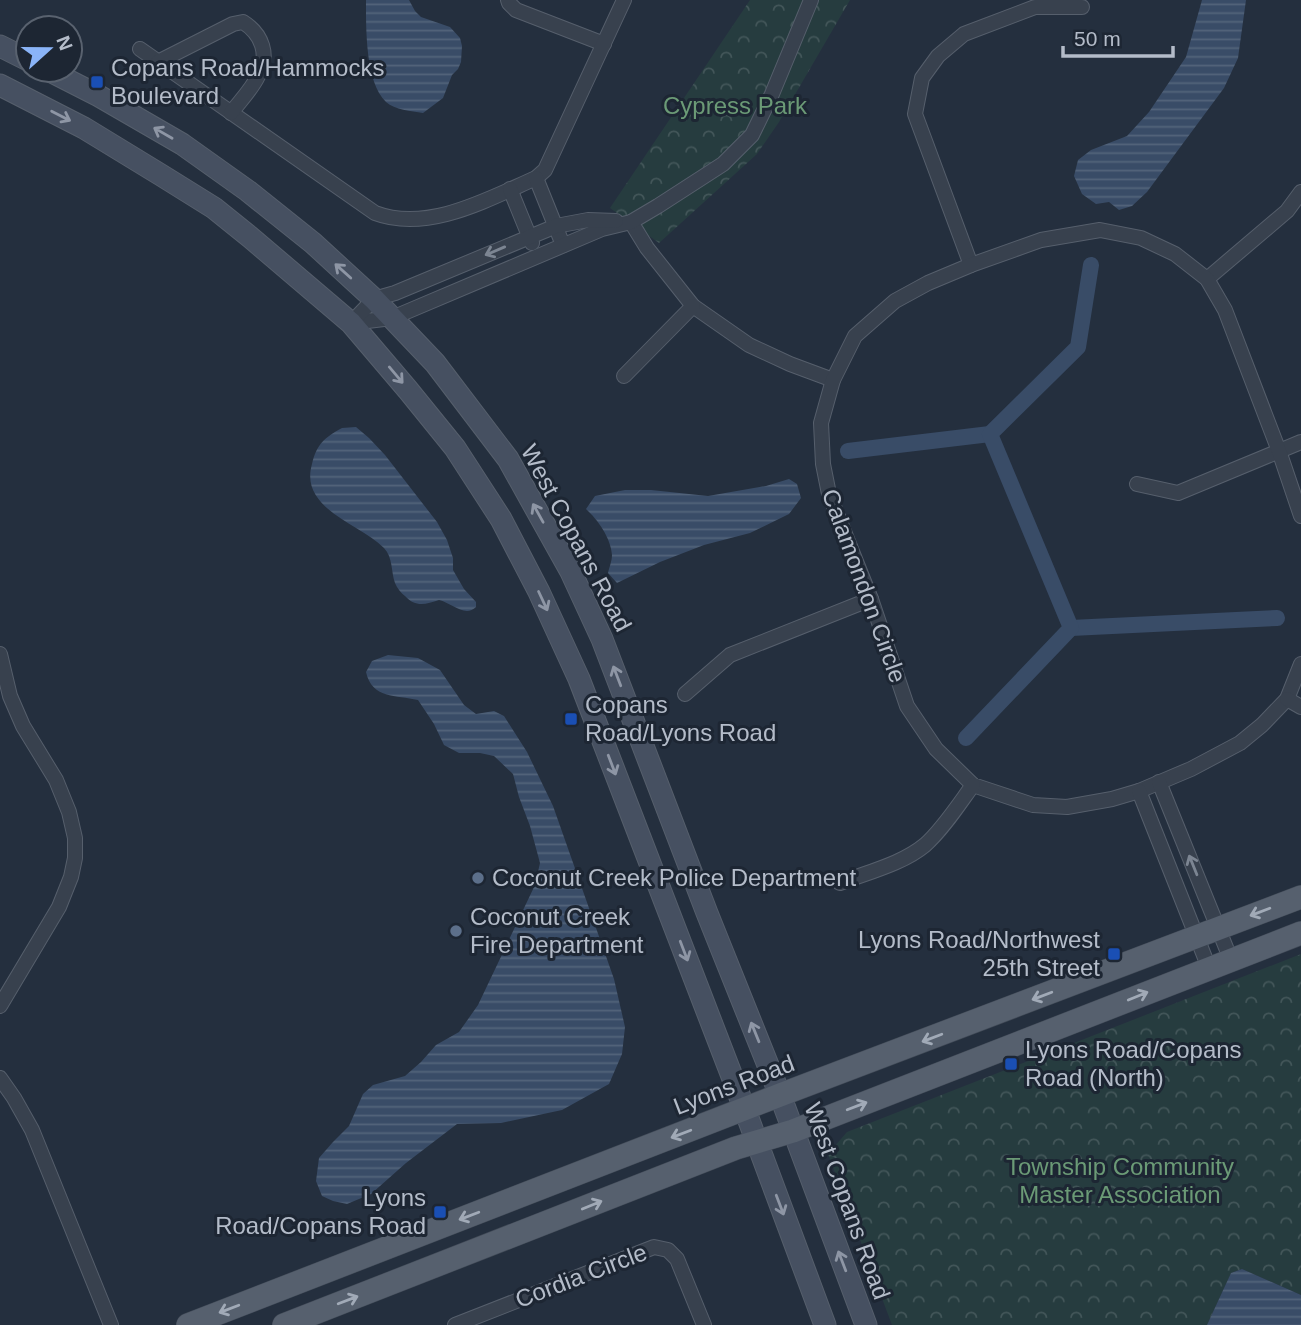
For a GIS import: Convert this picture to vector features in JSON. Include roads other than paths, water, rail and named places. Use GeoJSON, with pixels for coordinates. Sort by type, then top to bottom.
{"type":"FeatureCollection","features":[{"type":"Feature","properties":{"kind":"main road","name":"West Copans Road"},"geometry":{"type":"LineString","coordinates":[[75,84],[193,152],[302,234],[374,299],[435,363],[508,459],[571,572],[613,666],[780,1095],[866,1325]]}},
{"type":"Feature","properties":{"kind":"main road"},"geometry":{"type":"LineString","coordinates":[[0,85],[84,128],[214,208],[351,323],[455,448],[501,519],[539,592],[579,679],[825,1325]]}},
{"type":"Feature","properties":{"kind":"main road","name":"Lyons Road"},"geometry":{"type":"LineString","coordinates":[[188,1325],[780,1095],[1301,897]]}},
{"type":"Feature","properties":{"kind":"main road"},"geometry":{"type":"LineString","coordinates":[[284,1325],[1301,933]]}},
{"type":"Feature","properties":{"kind":"street"},"geometry":{"type":"LineString","coordinates":[[508,0],[516,10],[604,44]]}},
{"type":"Feature","properties":{"kind":"street"},"geometry":{"type":"LineString","coordinates":[[140,49],[375,213],[401,219],[446,215],[536,178],[545,170],[624,0]]}},
{"type":"Feature","properties":{"kind":"street"},"geometry":{"type":"LineString","coordinates":[[351,323],[392,318],[602,229],[631,222],[723,164],[752,135],[811,0]]}},
{"type":"Feature","properties":{"kind":"street"},"geometry":{"type":"LineString","coordinates":[[971,265],[915,114],[922,78],[938,56],[964,34],[1035,7],[1082,7]]}},
{"type":"Feature","properties":{"kind":"street"},"geometry":{"type":"LineString","coordinates":[[158,62],[233,24],[243,22],[255,30],[263,45],[263,62],[259,76],[231,113]]}},
{"type":"Feature","properties":{"kind":"street"},"geometry":{"type":"LineString","coordinates":[[536,178],[564,245]]}},
{"type":"Feature","properties":{"kind":"street"},"geometry":{"type":"LineString","coordinates":[[510,189],[536,257]]}},
{"type":"Feature","properties":{"kind":"street"},"geometry":{"type":"LineString","coordinates":[[1207,279],[1287,211],[1301,192]]}},
{"type":"Feature","properties":{"kind":"street"},"geometry":{"type":"LineString","coordinates":[[351,323],[374,299],[556,226],[588,220],[631,222]]}},
{"type":"Feature","properties":{"kind":"street"},"geometry":{"type":"LineString","coordinates":[[631,222],[647,248],[693,306],[749,345],[833,380]]}},
{"type":"Feature","properties":{"kind":"street","name":"Calamondon Circle"},"geometry":{"type":"LineString","coordinates":[[1301,516],[1225,310],[1207,279],[1175,254],[1141,238],[1101,230],[1041,240],[971,265],[895,302],[855,336],[833,380],[821,423],[823,464],[829,494],[871,599],[907,706],[936,750],[973,785],[1033,805],[1067,807],[1112,799],[1139,790],[1240,743],[1287,699],[1301,664]]}},
{"type":"Feature","properties":{"kind":"street"},"geometry":{"type":"LineString","coordinates":[[624,376],[693,306]]}},
{"type":"Feature","properties":{"kind":"street"},"geometry":{"type":"LineString","coordinates":[[1137,484],[1178,493],[1301,442]]}},
{"type":"Feature","properties":{"kind":"street"},"geometry":{"type":"LineString","coordinates":[[685,694],[730,655],[871,599]]}},
{"type":"Feature","properties":{"kind":"street"},"geometry":{"type":"LineString","coordinates":[[0,654],[10,696],[24,730],[56,780],[69,811],[75,838],[75,858],[59,907],[0,1006]]}},
{"type":"Feature","properties":{"kind":"street"},"geometry":{"type":"LineString","coordinates":[[1287,699],[1301,707]]}},
{"type":"Feature","properties":{"kind":"street"},"geometry":{"type":"LineString","coordinates":[[1160,782],[1231,960]]}},
{"type":"Feature","properties":{"kind":"street"},"geometry":{"type":"LineString","coordinates":[[841,883],[902,859],[925,845],[973,785]]}},
{"type":"Feature","properties":{"kind":"street"},"geometry":{"type":"LineString","coordinates":[[1139,790],[1209,968]]}},
{"type":"Feature","properties":{"kind":"street"},"geometry":{"type":"LineString","coordinates":[[0,1078],[32,1130],[111,1325]]}},
{"type":"Feature","properties":{"kind":"street","name":"Cordia Circle"},"geometry":{"type":"LineString","coordinates":[[455,1325],[654,1247],[668,1250],[677,1259],[704,1325]]}},
{"type":"Feature","properties":{"kind":"water"},"geometry":{"type":"Polygon","coordinates":[[[366,0],[409,0],[421,17],[450,27],[460,38],[461,62],[458,69],[452,75],[443,98],[423,113],[394,107],[379,93],[368,54],[366,0]]]}},
{"type":"Feature","properties":{"kind":"water"},"geometry":{"type":"Polygon","coordinates":[[[1202,0],[1246,0],[1238,58],[1224,88],[1147,192],[1132,206],[1119,210],[1109,202],[1096,204],[1082,194],[1074,176],[1078,160],[1091,150],[1127,136],[1149,112],[1186,57],[1202,0]]]}},
{"type":"Feature","properties":{"kind":"water"},"geometry":{"type":"Polygon","coordinates":[[[356,427],[369,438],[437,522],[453,558],[453,570],[464,589],[476,602],[476,607],[472,610],[458,609],[439,600],[421,604],[409,600],[396,585],[384,548],[322,504],[314,493],[310,480],[316,451],[322,442],[342,428],[356,427]]]}},
{"type":"Feature","properties":{"kind":"water"},"geometry":{"type":"Polygon","coordinates":[[[789,479],[797,484],[801,498],[789,514],[750,533],[704,545],[660,562],[617,583],[608,573],[612,555],[609,542],[586,509],[595,496],[625,490],[708,496],[766,486],[789,479]]]}},
{"type":"Feature","properties":{"kind":"water"},"geometry":{"type":"Polygon","coordinates":[[[388,655],[418,658],[440,670],[464,705],[476,714],[494,711],[504,716],[527,752],[553,806],[614,979],[625,1027],[622,1054],[609,1084],[562,1110],[501,1123],[457,1124],[371,1194],[347,1204],[322,1196],[316,1181],[319,1158],[349,1126],[363,1094],[373,1085],[405,1076],[436,1045],[459,1032],[478,1005],[535,885],[540,863],[513,774],[494,756],[459,753],[444,745],[418,700],[386,694],[374,687],[366,672],[372,661],[388,655]]]}},
{"type":"Feature","properties":{"kind":"water"},"geometry":{"type":"Polygon","coordinates":[[[1242,1269],[1301,1295],[1301,1325],[1207,1325],[1231,1273],[1242,1269]]]}},
{"type":"Feature","properties":{"kind":"waterway"},"geometry":{"type":"LineString","coordinates":[[966,738],[1071,628],[990,434],[1078,347],[1091,265]]}},
{"type":"Feature","properties":{"kind":"waterway"},"geometry":{"type":"LineString","coordinates":[[848,451],[990,434]]}},
{"type":"Feature","properties":{"kind":"waterway"},"geometry":{"type":"LineString","coordinates":[[1071,628],[1277,618]]}},
{"type":"Feature","properties":{"kind":"place","name":"Copans Road/Hammocks Boulevard"},"geometry":{"type":"Point","coordinates":[97,82]}},
{"type":"Feature","properties":{"kind":"place","name":"Copans Road/Lyons Road"},"geometry":{"type":"Point","coordinates":[571,719]}},
{"type":"Feature","properties":{"kind":"place","name":"Coconut Creek Police Department"},"geometry":{"type":"Point","coordinates":[478,878]}},
{"type":"Feature","properties":{"kind":"place","name":"Coconut Creek Fire Department"},"geometry":{"type":"Point","coordinates":[456,931]}},
{"type":"Feature","properties":{"kind":"place","name":"Lyons Road/Northwest 25th Street"},"geometry":{"type":"Point","coordinates":[1114,954]}},
{"type":"Feature","properties":{"kind":"place","name":"Lyons Road/Copans Road (North)"},"geometry":{"type":"Point","coordinates":[1011,1064]}},
{"type":"Feature","properties":{"kind":"place","name":"Lyons Road/Copans Road"},"geometry":{"type":"Point","coordinates":[440,1212]}},
{"type":"Feature","properties":{"kind":"park label","name":"Cypress Park"},"geometry":{"type":"Point","coordinates":[735,106]}},
{"type":"Feature","properties":{"kind":"park label","name":"Township Community Master Association"},"geometry":{"type":"Point","coordinates":[1120,1181]}}]}
